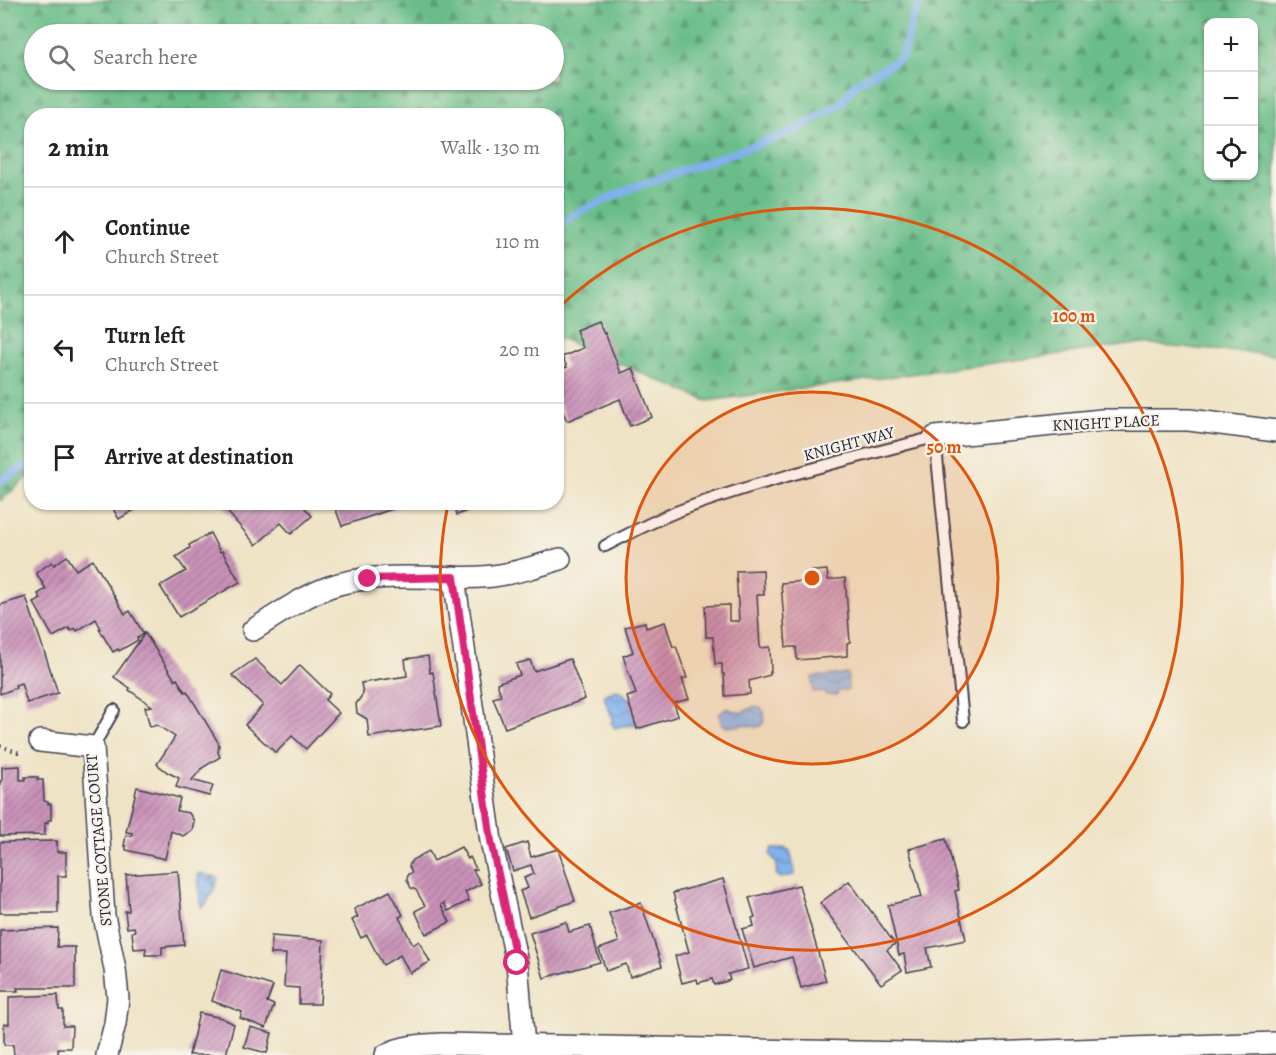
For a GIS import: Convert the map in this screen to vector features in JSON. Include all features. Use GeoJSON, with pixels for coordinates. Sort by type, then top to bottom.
{"type":"FeatureCollection","features":[{"type":"Feature","properties":{"kind":"street","name":"KNIGHT PLACE"},"geometry":{"type":"LineString","coordinates":[[935,436],[1102,420],[1189,420],[1276,431]]}},
{"type":"Feature","properties":{"kind":"street"},"geometry":{"type":"LineString","coordinates":[[253,630],[299,601],[331,587],[368,579],[492,576],[521,571],[560,559]]}},
{"type":"Feature","properties":{"kind":"street"},"geometry":{"type":"LineString","coordinates":[[454,577],[491,841],[517,963],[524,1045]]}},
{"type":"Feature","properties":{"kind":"street","name":"STONE COTTAGE COURT"},"geometry":{"type":"LineString","coordinates":[[40,741],[93,747],[104,916],[115,969],[118,998],[115,1024],[107,1055]]}},
{"type":"Feature","properties":{"kind":"street"},"geometry":{"type":"LineString","coordinates":[[386,1055],[390,1052],[418,1046],[444,1044],[959,1054],[1276,1043]]}},
{"type":"Feature","properties":{"kind":"lane","name":"KNIGHT WAY"},"geometry":{"type":"LineString","coordinates":[[605,546],[682,510],[725,495],[935,436]]}},
{"type":"Feature","properties":{"kind":"lane"},"geometry":{"type":"LineString","coordinates":[[935,436],[963,721]]}},
{"type":"Feature","properties":{"kind":"lane"},"geometry":{"type":"LineString","coordinates":[[93,747],[114,710]]}},
{"type":"Feature","properties":{"kind":"green space"},"geometry":{"type":"Polygon","coordinates":[[[0,0],[1276,0],[1276,355],[1137,344],[707,401],[564,340],[564,108],[24,108],[24,481],[0,501],[0,0]]]}},
{"type":"Feature","properties":{"kind":"water"},"geometry":{"type":"Polygon","coordinates":[[[848,674],[848,690],[838,691],[837,695],[813,692],[812,677],[848,674]]]}},
{"type":"Feature","properties":{"kind":"water"},"geometry":{"type":"Polygon","coordinates":[[[616,690],[624,695],[629,703],[635,722],[633,725],[615,728],[611,722],[613,719],[604,697],[616,690]]]}},
{"type":"Feature","properties":{"kind":"water"},"geometry":{"type":"Polygon","coordinates":[[[756,706],[764,712],[764,722],[760,726],[727,727],[721,724],[719,715],[725,709],[742,712],[756,706]]]}},
{"type":"Feature","properties":{"kind":"water"},"geometry":{"type":"Polygon","coordinates":[[[785,848],[790,851],[795,873],[780,878],[776,874],[777,864],[770,854],[772,849],[785,848]]]}},
{"type":"Feature","properties":{"kind":"water"},"geometry":{"type":"Polygon","coordinates":[[[199,873],[209,875],[212,879],[211,876],[215,876],[218,879],[216,885],[212,882],[215,887],[202,907],[200,903],[199,873]]]}},
{"type":"Feature","properties":{"kind":"building"},"geometry":{"type":"Polygon","coordinates":[[[598,321],[621,373],[633,368],[652,417],[630,426],[620,399],[567,421],[564,414],[564,368],[567,367],[564,356],[583,348],[576,330],[598,321]]]}},
{"type":"Feature","properties":{"kind":"building"},"geometry":{"type":"Polygon","coordinates":[[[114,510],[134,510],[119,519],[114,510]]]}},
{"type":"Feature","properties":{"kind":"building"},"geometry":{"type":"Polygon","coordinates":[[[226,510],[307,510],[312,516],[291,534],[281,523],[256,545],[226,510]]]}},
{"type":"Feature","properties":{"kind":"building"},"geometry":{"type":"Polygon","coordinates":[[[336,510],[389,510],[342,526],[336,510]]]}},
{"type":"Feature","properties":{"kind":"building"},"geometry":{"type":"Polygon","coordinates":[[[455,510],[470,510],[457,515],[455,510]]]}},
{"type":"Feature","properties":{"kind":"building"},"geometry":{"type":"Polygon","coordinates":[[[210,533],[240,582],[179,617],[160,586],[186,571],[176,557],[190,548],[189,545],[210,533]]]}},
{"type":"Feature","properties":{"kind":"building"},"geometry":{"type":"Polygon","coordinates":[[[67,556],[76,570],[93,560],[125,614],[130,611],[144,634],[137,638],[138,640],[113,652],[99,629],[101,629],[96,619],[77,631],[75,628],[71,631],[69,628],[53,637],[34,603],[41,599],[38,594],[46,589],[36,573],[52,562],[54,565],[67,556]]]}},
{"type":"Feature","properties":{"kind":"building"},"geometry":{"type":"Polygon","coordinates":[[[763,570],[764,595],[757,595],[760,648],[770,647],[771,672],[770,675],[749,681],[750,694],[725,696],[722,664],[715,664],[713,637],[706,637],[705,606],[729,605],[729,621],[739,621],[736,571],[763,570]]]}},
{"type":"Feature","properties":{"kind":"building"},"geometry":{"type":"Polygon","coordinates":[[[827,570],[828,580],[845,578],[850,642],[847,643],[847,656],[797,660],[796,647],[786,647],[781,583],[806,581],[805,572],[827,570]]]}},
{"type":"Feature","properties":{"kind":"building"},"geometry":{"type":"Polygon","coordinates":[[[26,597],[58,693],[27,703],[21,683],[15,685],[16,688],[0,694],[0,605],[26,597]]]}},
{"type":"Feature","properties":{"kind":"building"},"geometry":{"type":"Polygon","coordinates":[[[645,622],[646,628],[665,622],[687,678],[682,679],[689,699],[674,703],[678,716],[637,729],[627,697],[636,694],[623,656],[633,652],[625,627],[645,622]]]}},
{"type":"Feature","properties":{"kind":"building"},"geometry":{"type":"Polygon","coordinates":[[[145,633],[175,680],[177,679],[185,692],[187,691],[218,742],[220,757],[202,768],[192,780],[213,786],[209,796],[176,787],[179,778],[157,764],[175,737],[157,725],[150,727],[145,707],[152,706],[114,677],[145,633]]]}},
{"type":"Feature","properties":{"kind":"building"},"geometry":{"type":"Polygon","coordinates":[[[428,656],[430,673],[433,672],[441,726],[369,737],[367,719],[357,713],[356,704],[363,694],[361,683],[407,676],[405,659],[428,656]]]}},
{"type":"Feature","properties":{"kind":"building"},"geometry":{"type":"Polygon","coordinates":[[[255,659],[282,685],[300,665],[330,694],[325,700],[339,713],[306,749],[292,736],[276,753],[245,725],[263,705],[232,675],[255,659]]]}},
{"type":"Feature","properties":{"kind":"building"},"geometry":{"type":"Polygon","coordinates":[[[570,659],[585,699],[505,728],[493,698],[501,696],[497,683],[520,675],[516,664],[530,660],[534,671],[570,659]]]}},
{"type":"Feature","properties":{"kind":"building"},"geometry":{"type":"Polygon","coordinates":[[[20,766],[20,780],[25,780],[25,777],[38,777],[37,780],[43,780],[44,801],[51,804],[51,820],[45,823],[45,835],[0,836],[2,767],[20,766]]]}},
{"type":"Feature","properties":{"kind":"building"},"geometry":{"type":"Polygon","coordinates":[[[137,787],[180,798],[177,811],[189,813],[194,821],[192,830],[183,836],[171,831],[165,859],[126,850],[124,846],[126,835],[132,836],[132,833],[126,832],[137,787]]]}},
{"type":"Feature","properties":{"kind":"building"},"geometry":{"type":"Polygon","coordinates":[[[946,839],[959,890],[955,891],[966,940],[927,948],[931,967],[907,972],[904,954],[899,955],[888,905],[922,897],[909,849],[946,839]]]}},
{"type":"Feature","properties":{"kind":"building"},"geometry":{"type":"Polygon","coordinates":[[[57,841],[57,852],[66,852],[66,876],[58,876],[58,913],[0,913],[0,842],[57,841]]]}},
{"type":"Feature","properties":{"kind":"building"},"geometry":{"type":"Polygon","coordinates":[[[527,842],[531,857],[558,849],[575,901],[529,917],[520,891],[528,888],[524,878],[534,874],[531,865],[513,871],[506,849],[527,842]]]}},
{"type":"Feature","properties":{"kind":"building"},"geometry":{"type":"Polygon","coordinates":[[[461,847],[468,859],[470,857],[476,869],[473,870],[481,884],[465,892],[469,901],[448,911],[444,903],[441,905],[450,922],[426,934],[415,911],[425,906],[407,880],[408,874],[412,873],[409,866],[412,860],[429,851],[434,861],[461,847]]]}},
{"type":"Feature","properties":{"kind":"building"},"geometry":{"type":"Polygon","coordinates":[[[178,871],[184,945],[162,947],[162,955],[145,955],[146,948],[134,949],[132,932],[135,931],[134,927],[127,928],[125,911],[129,911],[126,875],[178,871]]]}},
{"type":"Feature","properties":{"kind":"building"},"geometry":{"type":"Polygon","coordinates":[[[723,879],[748,969],[728,974],[730,980],[714,985],[712,979],[698,983],[697,979],[682,983],[675,956],[689,952],[673,893],[723,879]]]}},
{"type":"Feature","properties":{"kind":"building"},"geometry":{"type":"Polygon","coordinates":[[[849,881],[895,944],[887,950],[902,970],[881,984],[820,903],[849,881]]]}},
{"type":"Feature","properties":{"kind":"building"},"geometry":{"type":"Polygon","coordinates":[[[799,885],[826,981],[801,988],[792,957],[754,968],[742,929],[754,926],[752,918],[755,917],[749,898],[799,885]]]}},
{"type":"Feature","properties":{"kind":"building"},"geometry":{"type":"Polygon","coordinates":[[[390,891],[403,915],[399,917],[413,945],[419,941],[430,962],[410,973],[400,955],[383,965],[367,935],[361,938],[352,920],[358,917],[354,909],[390,891]]]}},
{"type":"Feature","properties":{"kind":"building"},"geometry":{"type":"Polygon","coordinates":[[[641,903],[662,966],[630,977],[626,964],[606,971],[599,949],[619,942],[609,913],[641,903]]]}},
{"type":"Feature","properties":{"kind":"building"},"geometry":{"type":"Polygon","coordinates":[[[566,922],[569,932],[590,926],[600,962],[544,978],[530,933],[566,922]]]}},
{"type":"Feature","properties":{"kind":"building"},"geometry":{"type":"Polygon","coordinates":[[[58,928],[57,947],[75,947],[75,988],[17,988],[18,991],[0,991],[0,930],[58,928]]]}},
{"type":"Feature","properties":{"kind":"building"},"geometry":{"type":"Polygon","coordinates":[[[271,936],[323,940],[320,1004],[299,1004],[299,988],[284,987],[286,954],[271,954],[271,936]]]}},
{"type":"Feature","properties":{"kind":"building"},"geometry":{"type":"Polygon","coordinates":[[[221,970],[273,986],[267,1002],[274,1005],[266,1028],[240,1018],[242,1012],[212,1001],[221,970]]]}},
{"type":"Feature","properties":{"kind":"building"},"geometry":{"type":"Polygon","coordinates":[[[58,995],[59,1010],[63,1010],[63,1026],[72,1026],[71,1048],[58,1048],[58,1055],[14,1055],[13,1045],[4,1045],[4,1024],[9,1024],[9,997],[58,995]]]}},
{"type":"Feature","properties":{"kind":"building"},"geometry":{"type":"Polygon","coordinates":[[[199,1013],[222,1018],[234,1024],[226,1055],[189,1055],[199,1013]]]}},
{"type":"Feature","properties":{"kind":"building"},"geometry":{"type":"Polygon","coordinates":[[[250,1027],[272,1033],[267,1053],[244,1047],[250,1027]]]}},
{"type":"Feature","properties":{"kind":"waterway"},"geometry":{"type":"LineString","coordinates":[[564,222],[581,211],[629,189],[796,130],[841,103],[855,84],[902,57],[912,21],[921,0]]}},
{"type":"Feature","properties":{"kind":"waterway"},"geometry":{"type":"LineString","coordinates":[[0,481],[24,467]]}},
{"type":"Feature","properties":{"kind":"route"},"geometry":{"type":"LineString","coordinates":[[368,579],[454,577],[491,841],[517,963]]}}]}
